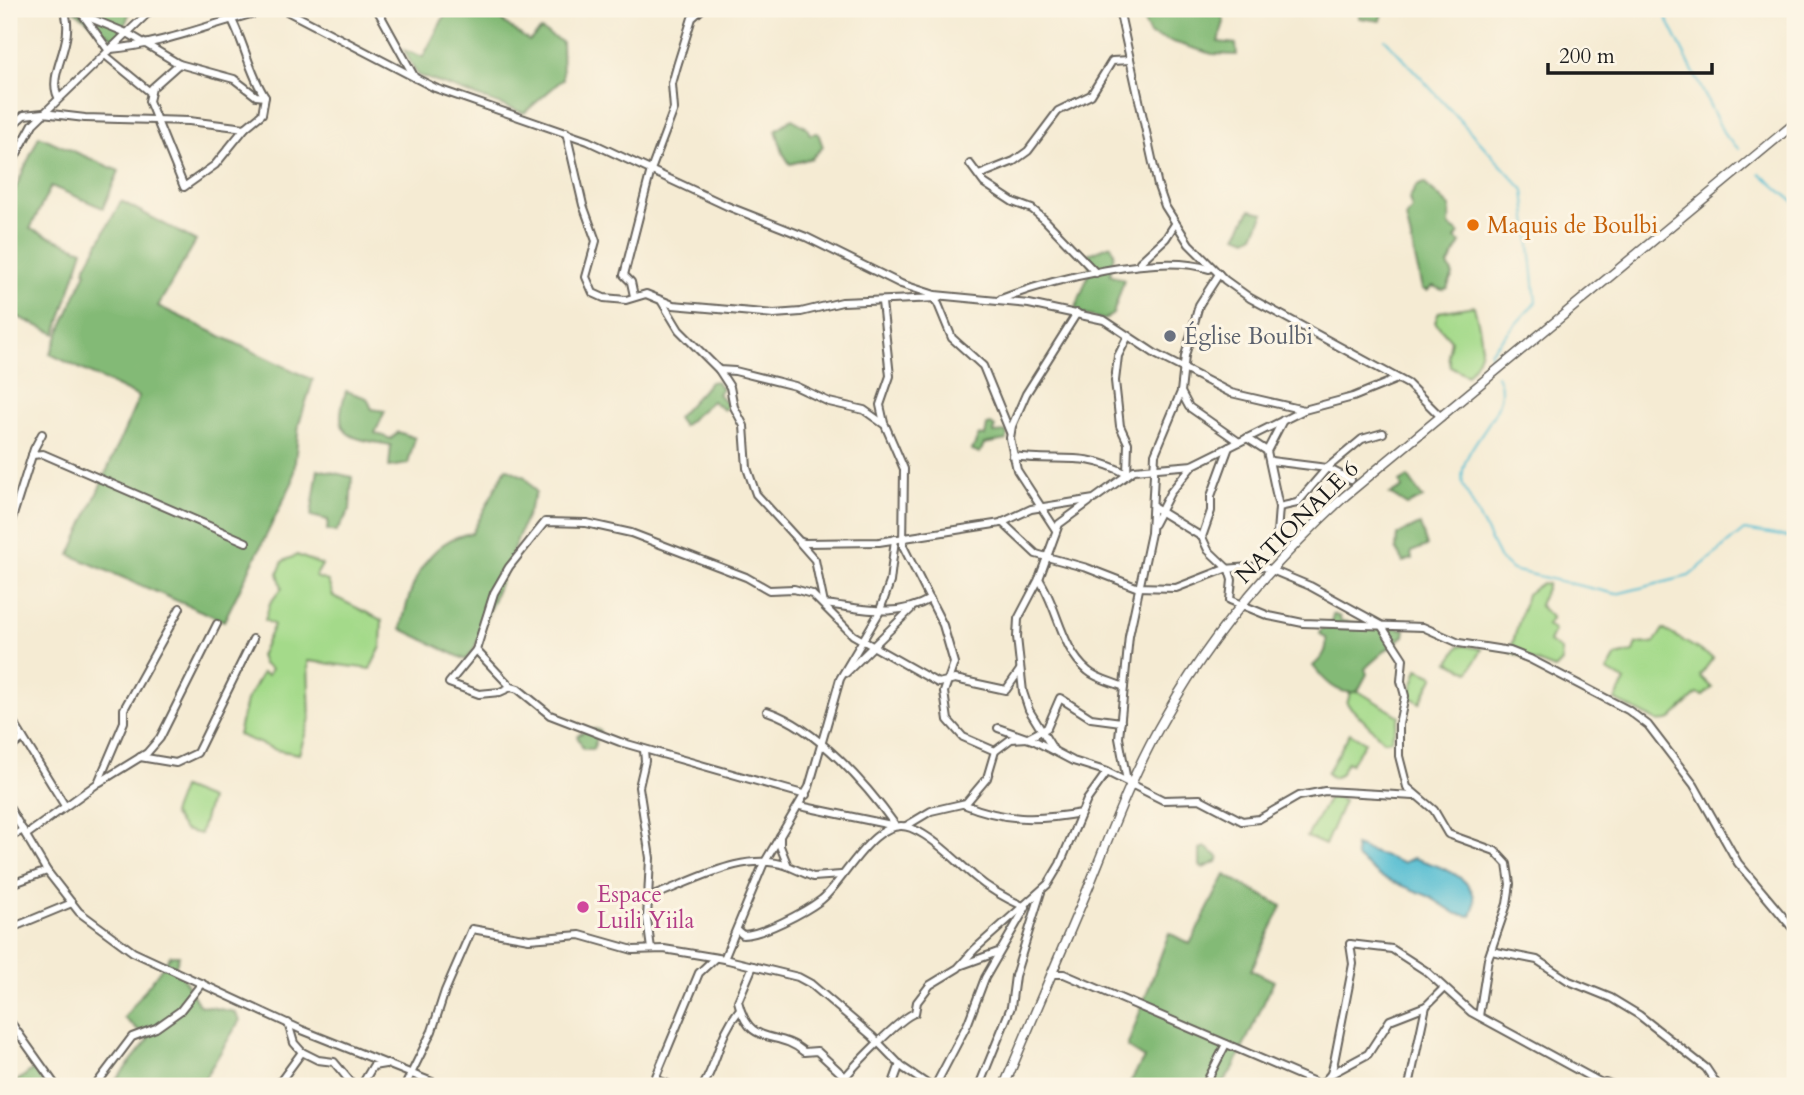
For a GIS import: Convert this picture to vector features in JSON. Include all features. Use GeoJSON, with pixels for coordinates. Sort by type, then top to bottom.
{"type":"FeatureCollection","features":[{"type":"Feature","properties":{"kind":"main road","name":"NATIONALE 6"},"geometry":{"type":"LineString","coordinates":[[1008,1084],[1129,783],[1179,693],[1241,605],[1317,522],[1795,123]]}},
{"type":"Feature","properties":{"kind":"street"},"geometry":{"type":"LineString","coordinates":[[58,97],[55,75],[66,42],[64,9]]}},
{"type":"Feature","properties":{"kind":"street"},"geometry":{"type":"LineString","coordinates":[[71,9],[129,34],[179,64],[234,79],[256,96],[265,97]]}},
{"type":"Feature","properties":{"kind":"street"},"geometry":{"type":"LineString","coordinates":[[9,169],[24,136],[43,113],[129,34],[152,9]]}},
{"type":"Feature","properties":{"kind":"street"},"geometry":{"type":"LineString","coordinates":[[179,64],[150,92],[149,101],[184,187],[215,165],[245,128],[262,114],[265,97],[251,74],[243,43],[226,9]]}},
{"type":"Feature","properties":{"kind":"street"},"geometry":{"type":"LineString","coordinates":[[108,52],[179,38],[232,19],[273,9]]}},
{"type":"Feature","properties":{"kind":"street"},"geometry":{"type":"LineString","coordinates":[[283,9],[442,90],[566,132],[727,206],[806,237],[901,284],[944,297]]}},
{"type":"Feature","properties":{"kind":"street"},"geometry":{"type":"LineString","coordinates":[[377,9],[415,78]]}},
{"type":"Feature","properties":{"kind":"street"},"geometry":{"type":"LineString","coordinates":[[634,296],[631,282],[624,275],[651,170],[675,106],[672,83],[692,18],[702,9]]}},
{"type":"Feature","properties":{"kind":"street"},"geometry":{"type":"LineString","coordinates":[[1119,9],[1158,186],[1175,224],[1216,272],[1250,298],[1408,384],[1441,417]]}},
{"type":"Feature","properties":{"kind":"street"},"geometry":{"type":"LineString","coordinates":[[83,15],[108,52],[150,92]]}},
{"type":"Feature","properties":{"kind":"street"},"geometry":{"type":"LineString","coordinates":[[979,175],[1014,161],[1028,151],[1058,111],[1091,95],[1112,61],[1130,60]]}},
{"type":"Feature","properties":{"kind":"street"},"geometry":{"type":"LineString","coordinates":[[9,128],[24,115],[43,113],[245,128]]}},
{"type":"Feature","properties":{"kind":"street"},"geometry":{"type":"LineString","coordinates":[[566,132],[583,205],[596,242],[586,277],[593,293],[599,297],[626,300],[646,294],[662,302],[711,310],[787,314],[842,302],[944,297],[998,301],[1077,313],[1104,320],[1184,369],[1231,393],[1304,410]]}},
{"type":"Feature","properties":{"kind":"street"},"geometry":{"type":"LineString","coordinates":[[970,164],[991,188],[1040,216],[1096,273]]}},
{"type":"Feature","properties":{"kind":"street"},"geometry":{"type":"LineString","coordinates":[[1138,264],[1166,238],[1175,224]]}},
{"type":"Feature","properties":{"kind":"street"},"geometry":{"type":"LineString","coordinates":[[998,301],[1138,264],[1196,265],[1216,272]]}},
{"type":"Feature","properties":{"kind":"street"},"geometry":{"type":"LineString","coordinates":[[1129,783],[1119,741],[1129,636],[1152,530],[1154,467],[1161,434],[1181,392],[1199,305],[1216,272]]}},
{"type":"Feature","properties":{"kind":"street"},"geometry":{"type":"LineString","coordinates":[[926,292],[934,298],[952,338],[983,366],[1011,434],[1013,456],[1026,488],[1056,530]]}},
{"type":"Feature","properties":{"kind":"street"},"geometry":{"type":"LineString","coordinates":[[662,302],[680,330],[719,370],[730,387],[734,407],[747,437],[747,468],[756,494],[815,560],[824,604]]}},
{"type":"Feature","properties":{"kind":"street"},"geometry":{"type":"LineString","coordinates":[[724,959],[766,860],[806,794],[823,746],[840,679],[879,612],[892,575],[904,469],[885,425],[880,405],[890,376],[882,302]]}},
{"type":"Feature","properties":{"kind":"street"},"geometry":{"type":"LineString","coordinates":[[1011,434],[1027,394],[1077,313]]}},
{"type":"Feature","properties":{"kind":"street"},"geometry":{"type":"LineString","coordinates":[[1127,474],[1128,443],[1120,426],[1115,381],[1118,356],[1128,336]]}},
{"type":"Feature","properties":{"kind":"street"},"geometry":{"type":"LineString","coordinates":[[719,370],[735,371],[795,386],[829,402],[864,410],[885,425]]}},
{"type":"Feature","properties":{"kind":"street"},"geometry":{"type":"LineString","coordinates":[[1054,751],[1030,710],[1020,670],[1018,619],[1039,579],[1056,530],[1066,516],[1127,474],[1154,467],[1193,465],[1304,410],[1347,399],[1397,379]]}},
{"type":"Feature","properties":{"kind":"street"},"geometry":{"type":"LineString","coordinates":[[1181,392],[1189,407],[1239,442]]}},
{"type":"Feature","properties":{"kind":"street"},"geometry":{"type":"LineString","coordinates":[[1267,451],[1284,419]]}},
{"type":"Feature","properties":{"kind":"street"},"geometry":{"type":"LineString","coordinates":[[1279,507],[1297,503],[1326,468],[1363,439],[1383,433]]}},
{"type":"Feature","properties":{"kind":"street"},"geometry":{"type":"LineString","coordinates":[[9,528],[32,455],[42,434]]}},
{"type":"Feature","properties":{"kind":"street"},"geometry":{"type":"LineString","coordinates":[[1247,438],[1267,451],[1271,461],[1279,507],[1277,533],[1283,544]]}},
{"type":"Feature","properties":{"kind":"street"},"geometry":{"type":"LineString","coordinates":[[1202,537],[1211,511],[1211,496],[1229,447]]}},
{"type":"Feature","properties":{"kind":"street"},"geometry":{"type":"LineString","coordinates":[[32,455],[43,454],[246,542]]}},
{"type":"Feature","properties":{"kind":"street"},"geometry":{"type":"LineString","coordinates":[[1013,456],[1035,460],[1088,458],[1127,474]]}},
{"type":"Feature","properties":{"kind":"street"},"geometry":{"type":"LineString","coordinates":[[1271,461],[1326,468],[1351,480]]}},
{"type":"Feature","properties":{"kind":"street"},"geometry":{"type":"LineString","coordinates":[[1152,530],[1160,512],[1193,465]]}},
{"type":"Feature","properties":{"kind":"street"},"geometry":{"type":"LineString","coordinates":[[799,541],[860,543],[898,538],[1002,522],[1031,509],[1094,499]]}},
{"type":"Feature","properties":{"kind":"street"},"geometry":{"type":"LineString","coordinates":[[1153,507],[1202,537],[1208,550],[1229,570],[1232,580],[1230,600],[1241,605],[1294,621],[1423,627],[1459,643],[1515,653],[1573,679],[1638,716],[1694,785],[1738,863],[1795,931]]}},
{"type":"Feature","properties":{"kind":"street"},"geometry":{"type":"LineString","coordinates":[[511,687],[500,692],[478,694],[449,683],[477,650],[494,593],[525,543],[545,522],[596,525],[654,540],[673,551],[746,577],[769,590],[801,590],[816,596],[845,629],[938,683],[955,679],[1006,690],[1020,670]]}},
{"type":"Feature","properties":{"kind":"street"},"geometry":{"type":"LineString","coordinates":[[1002,522],[1030,550],[1139,588],[1176,588],[1216,572],[1262,566],[1310,586],[1381,625],[1403,659],[1401,681],[1405,696],[1399,724],[1399,756],[1404,780],[1414,796],[1434,810],[1448,834],[1495,851],[1507,864],[1510,884],[1507,904],[1491,951],[1479,1016]]}},
{"type":"Feature","properties":{"kind":"street"},"geometry":{"type":"LineString","coordinates":[[898,538],[943,625],[954,663],[944,692],[948,720],[963,737],[995,751]]}},
{"type":"Feature","properties":{"kind":"street"},"geometry":{"type":"LineString","coordinates":[[1039,579],[1055,605],[1066,639],[1088,672],[1124,687]]}},
{"type":"Feature","properties":{"kind":"street"},"geometry":{"type":"LineString","coordinates":[[840,679],[912,608],[930,599]]}},
{"type":"Feature","properties":{"kind":"street"},"geometry":{"type":"LineString","coordinates":[[824,604],[879,612],[912,608]]}},
{"type":"Feature","properties":{"kind":"street"},"geometry":{"type":"LineString","coordinates":[[98,783],[124,722],[124,709],[180,608]]}},
{"type":"Feature","properties":{"kind":"street"},"geometry":{"type":"LineString","coordinates":[[9,838],[25,832],[139,757],[160,738],[217,624]]}},
{"type":"Feature","properties":{"kind":"street"},"geometry":{"type":"LineString","coordinates":[[139,757],[176,763],[197,753],[253,639]]}},
{"type":"Feature","properties":{"kind":"street"},"geometry":{"type":"LineString","coordinates":[[477,650],[486,664],[511,687],[522,691],[550,715],[643,750],[806,794]]}},
{"type":"Feature","properties":{"kind":"street"},"geometry":{"type":"LineString","coordinates":[[800,806],[905,826],[931,811],[963,804],[981,788],[991,770],[995,751],[1011,739],[1028,738],[1042,731],[1051,723],[1060,698],[1091,718],[1121,722]]}},
{"type":"Feature","properties":{"kind":"street"},"geometry":{"type":"LineString","coordinates":[[767,710],[806,730],[870,793],[896,826]]}},
{"type":"Feature","properties":{"kind":"street"},"geometry":{"type":"LineString","coordinates":[[9,715],[65,806]]}},
{"type":"Feature","properties":{"kind":"street"},"geometry":{"type":"LineString","coordinates":[[998,728],[1107,772],[1168,802],[1200,799],[1242,821],[1259,819],[1299,796],[1325,791],[1414,796]]}},
{"type":"Feature","properties":{"kind":"street"},"geometry":{"type":"LineString","coordinates":[[9,748],[23,738]]}},
{"type":"Feature","properties":{"kind":"street"},"geometry":{"type":"LineString","coordinates":[[643,750],[644,767],[639,787],[650,858],[647,919],[651,949]]}},
{"type":"Feature","properties":{"kind":"street"},"geometry":{"type":"LineString","coordinates":[[958,968],[975,949],[1042,890],[1060,864],[1081,813],[1107,772]]}},
{"type":"Feature","properties":{"kind":"street"},"geometry":{"type":"LineString","coordinates":[[963,804],[981,812],[1020,821],[1081,813]]}},
{"type":"Feature","properties":{"kind":"street"},"geometry":{"type":"LineString","coordinates":[[9,807],[47,871],[72,904],[133,952],[288,1023],[442,1086]]}},
{"type":"Feature","properties":{"kind":"street"},"geometry":{"type":"LineString","coordinates":[[738,931],[744,935],[761,932],[822,900],[880,834],[896,826]]}},
{"type":"Feature","properties":{"kind":"street"},"geometry":{"type":"LineString","coordinates":[[905,826],[944,850],[988,887],[1026,906]]}},
{"type":"Feature","properties":{"kind":"street"},"geometry":{"type":"LineString","coordinates":[[780,835],[780,846],[788,866]]}},
{"type":"Feature","properties":{"kind":"street"},"geometry":{"type":"LineString","coordinates":[[650,897],[731,866],[766,860],[813,877],[842,875]]}},
{"type":"Feature","properties":{"kind":"street"},"geometry":{"type":"LineString","coordinates":[[9,885],[47,871]]}},
{"type":"Feature","properties":{"kind":"street"},"geometry":{"type":"LineString","coordinates":[[979,1086],[1011,1007],[1015,976],[1042,890]]}},
{"type":"Feature","properties":{"kind":"street"},"geometry":{"type":"LineString","coordinates":[[9,929],[72,904]]}},
{"type":"Feature","properties":{"kind":"street"},"geometry":{"type":"LineString","coordinates":[[405,1086],[432,1031],[445,991],[472,929],[529,939],[580,935],[633,950],[651,949],[724,959],[798,977],[811,984],[877,1041],[900,1065],[933,1086],[999,952],[1026,906]]}},
{"type":"Feature","properties":{"kind":"street"},"geometry":{"type":"LineString","coordinates":[[1052,974],[1064,974],[1322,1086],[1331,1074],[1351,981],[1353,954],[1350,944],[1392,949],[1414,962],[1479,1016],[1616,1086]]}},
{"type":"Feature","properties":{"kind":"street"},"geometry":{"type":"LineString","coordinates":[[1491,951],[1537,960],[1569,981],[1611,998],[1639,1015],[1706,1068],[1718,1086]]}},
{"type":"Feature","properties":{"kind":"street"},"geometry":{"type":"LineString","coordinates":[[839,1086],[844,1076],[860,1065],[877,1041],[891,1033],[906,1015],[915,1013],[917,1002],[930,985],[958,968],[999,952]]}},
{"type":"Feature","properties":{"kind":"street"},"geometry":{"type":"LineString","coordinates":[[673,1086],[653,1083],[699,973],[715,958]]}},
{"type":"Feature","properties":{"kind":"street"},"geometry":{"type":"LineString","coordinates":[[753,966],[738,1001],[747,1024],[770,1040],[789,1041],[804,1052],[817,1051],[844,1076]]}},
{"type":"Feature","properties":{"kind":"street"},"geometry":{"type":"LineString","coordinates":[[95,1086],[132,1037],[156,1028],[180,1011],[202,983]]}},
{"type":"Feature","properties":{"kind":"street"},"geometry":{"type":"LineString","coordinates":[[1331,1074],[1368,1054],[1390,1020],[1426,1006],[1444,988]]}},
{"type":"Feature","properties":{"kind":"street"},"geometry":{"type":"LineString","coordinates":[[1409,1086],[1426,1006]]}},
{"type":"Feature","properties":{"kind":"street"},"geometry":{"type":"LineString","coordinates":[[703,1086],[713,1066],[719,1041],[740,1009]]}},
{"type":"Feature","properties":{"kind":"street"},"geometry":{"type":"LineString","coordinates":[[9,1020],[56,1086]]}},
{"type":"Feature","properties":{"kind":"street"},"geometry":{"type":"LineString","coordinates":[[288,1023],[294,1043],[302,1052],[318,1060],[334,1062],[354,1086]]}},
{"type":"Feature","properties":{"kind":"street"},"geometry":{"type":"LineString","coordinates":[[1210,1086],[1208,1079],[1226,1044]]}},
{"type":"Feature","properties":{"kind":"street"},"geometry":{"type":"LineString","coordinates":[[277,1086],[302,1052]]}},
{"type":"Feature","properties":{"kind":"street"},"geometry":{"type":"LineString","coordinates":[[361,1086],[373,1066],[389,1063]]}},
{"type":"Feature","properties":{"kind":"street"},"geometry":{"type":"LineString","coordinates":[[892,1086],[900,1065]]}},
{"type":"Feature","properties":{"kind":"street"},"geometry":{"type":"LineString","coordinates":[[1596,1078],[1607,1086]]}},
{"type":"Feature","properties":{"kind":"green space"},"geometry":{"type":"Polygon","coordinates":[[[71,9],[131,9],[122,33],[116,40],[71,9]]]}},
{"type":"Feature","properties":{"kind":"green space"},"geometry":{"type":"Polygon","coordinates":[[[448,9],[486,9],[529,41],[541,30],[562,42],[563,79],[524,113],[417,75],[404,50],[423,57],[448,9]]]}},
{"type":"Feature","properties":{"kind":"green space"},"geometry":{"type":"Polygon","coordinates":[[[1138,9],[1220,9],[1224,22],[1218,42],[1236,44],[1237,55],[1212,54],[1150,35],[1138,9]]]}},
{"type":"Feature","properties":{"kind":"green space"},"geometry":{"type":"Polygon","coordinates":[[[1359,9],[1383,9],[1380,21],[1359,18],[1359,9]]]}},
{"type":"Feature","properties":{"kind":"green space"},"geometry":{"type":"Polygon","coordinates":[[[792,119],[806,127],[810,134],[818,133],[823,147],[812,158],[790,164],[783,153],[776,130],[792,119]]]}},
{"type":"Feature","properties":{"kind":"green space"},"geometry":{"type":"Polygon","coordinates":[[[39,136],[119,171],[103,208],[51,186],[30,229],[83,250],[56,334],[9,313],[9,203],[39,136]]]}},
{"type":"Feature","properties":{"kind":"green space"},"geometry":{"type":"Polygon","coordinates":[[[1424,183],[1450,207],[1449,226],[1459,233],[1455,239],[1461,243],[1448,265],[1453,275],[1447,288],[1442,290],[1433,286],[1427,291],[1422,289],[1406,217],[1412,209],[1409,199],[1416,186],[1424,183]]]}},
{"type":"Feature","properties":{"kind":"green space"},"geometry":{"type":"Polygon","coordinates":[[[121,201],[196,241],[158,306],[313,380],[299,424],[293,481],[224,621],[70,555],[139,397],[50,354],[86,272],[84,270],[121,201]]]}},
{"type":"Feature","properties":{"kind":"green space"},"geometry":{"type":"Polygon","coordinates":[[[1250,210],[1264,213],[1254,235],[1247,239],[1237,235],[1250,210]]]}},
{"type":"Feature","properties":{"kind":"green space"},"geometry":{"type":"Polygon","coordinates":[[[1111,245],[1114,253],[1110,274],[1124,280],[1113,314],[1104,320],[1074,312],[1090,271],[1088,254],[1111,245]]]}},
{"type":"Feature","properties":{"kind":"green space"},"geometry":{"type":"Polygon","coordinates":[[[1474,306],[1481,334],[1481,350],[1467,375],[1450,366],[1448,355],[1451,340],[1435,322],[1439,312],[1474,306]]]}},
{"type":"Feature","properties":{"kind":"green space"},"geometry":{"type":"Polygon","coordinates":[[[716,381],[722,388],[718,394],[729,406],[724,410],[712,401],[683,426],[677,418],[710,382],[716,381]]]}},
{"type":"Feature","properties":{"kind":"green space"},"geometry":{"type":"Polygon","coordinates":[[[346,391],[367,398],[372,409],[385,411],[375,433],[391,439],[398,432],[415,438],[408,464],[389,467],[391,445],[365,440],[348,433],[341,418],[346,391]]]}},
{"type":"Feature","properties":{"kind":"green space"},"geometry":{"type":"Polygon","coordinates":[[[987,425],[995,427],[994,433],[1007,432],[1007,440],[984,444],[980,453],[972,450],[979,435],[985,436],[987,425]]]}},
{"type":"Feature","properties":{"kind":"green space"},"geometry":{"type":"Polygon","coordinates":[[[506,468],[525,477],[536,492],[474,649],[466,660],[401,629],[414,582],[422,568],[442,545],[455,537],[472,533],[506,468]]]}},
{"type":"Feature","properties":{"kind":"green space"},"geometry":{"type":"Polygon","coordinates":[[[318,469],[352,477],[350,510],[336,532],[327,530],[328,520],[311,516],[318,469]]]}},
{"type":"Feature","properties":{"kind":"green space"},"geometry":{"type":"Polygon","coordinates":[[[1408,477],[1423,498],[1407,505],[1390,494],[1402,488],[1400,482],[1408,477]]]}},
{"type":"Feature","properties":{"kind":"green space"},"geometry":{"type":"Polygon","coordinates":[[[1420,524],[1427,546],[1411,552],[1412,559],[1403,562],[1396,549],[1397,535],[1420,524]]]}},
{"type":"Feature","properties":{"kind":"green space"},"geometry":{"type":"Polygon","coordinates":[[[297,555],[322,565],[315,577],[328,581],[333,596],[382,620],[381,647],[370,669],[308,661],[310,719],[299,754],[276,750],[238,735],[246,701],[262,673],[268,675],[271,669],[263,664],[260,656],[274,625],[265,620],[270,603],[282,588],[278,573],[283,561],[297,555]]]}},
{"type":"Feature","properties":{"kind":"green space"},"geometry":{"type":"Polygon","coordinates":[[[1542,583],[1548,584],[1539,605],[1552,618],[1547,625],[1554,631],[1549,642],[1561,650],[1562,662],[1555,669],[1510,652],[1527,594],[1542,583]]]}},
{"type":"Feature","properties":{"kind":"green space"},"geometry":{"type":"Polygon","coordinates":[[[1333,614],[1340,617],[1341,621],[1405,629],[1404,636],[1365,669],[1367,674],[1358,691],[1344,692],[1338,689],[1327,682],[1313,666],[1322,657],[1326,647],[1326,638],[1319,633],[1322,628],[1330,628],[1333,614]]]}},
{"type":"Feature","properties":{"kind":"green space"},"geometry":{"type":"Polygon","coordinates":[[[1663,629],[1713,658],[1700,676],[1712,688],[1703,696],[1697,694],[1671,719],[1659,722],[1615,700],[1625,681],[1607,671],[1616,656],[1633,652],[1636,644],[1654,643],[1663,629]]]}},
{"type":"Feature","properties":{"kind":"green space"},"geometry":{"type":"Polygon","coordinates":[[[1460,645],[1482,649],[1469,672],[1449,662],[1460,645]]]}},
{"type":"Feature","properties":{"kind":"green space"},"geometry":{"type":"Polygon","coordinates":[[[1418,669],[1434,676],[1420,703],[1409,696],[1418,669]]]}},
{"type":"Feature","properties":{"kind":"green space"},"geometry":{"type":"Polygon","coordinates":[[[1358,691],[1399,716],[1391,740],[1384,741],[1347,704],[1350,693],[1358,691]]]}},
{"type":"Feature","properties":{"kind":"green space"},"geometry":{"type":"Polygon","coordinates":[[[587,730],[600,731],[593,749],[583,749],[577,736],[587,730]]]}},
{"type":"Feature","properties":{"kind":"green space"},"geometry":{"type":"Polygon","coordinates":[[[1350,733],[1365,742],[1351,764],[1347,762],[1340,775],[1333,778],[1327,773],[1350,733]]]}},
{"type":"Feature","properties":{"kind":"green space"},"geometry":{"type":"Polygon","coordinates":[[[182,788],[210,799],[200,834],[184,830],[172,814],[182,788]]]}},
{"type":"Feature","properties":{"kind":"green space"},"geometry":{"type":"Polygon","coordinates":[[[1331,794],[1344,801],[1325,845],[1307,837],[1331,794]]]}},
{"type":"Feature","properties":{"kind":"green space"},"geometry":{"type":"Polygon","coordinates":[[[1205,847],[1219,857],[1217,862],[1203,868],[1200,866],[1200,849],[1205,847]]]}},
{"type":"Feature","properties":{"kind":"green space"},"geometry":{"type":"Polygon","coordinates":[[[1225,875],[1282,906],[1251,970],[1274,981],[1234,1067],[1220,1086],[1128,1086],[1144,1058],[1127,1047],[1169,933],[1190,944],[1225,875]]]}},
{"type":"Feature","properties":{"kind":"green space"},"geometry":{"type":"Polygon","coordinates":[[[171,955],[179,955],[174,971],[181,974],[199,1005],[235,1012],[240,1020],[200,1086],[111,1086],[149,1039],[124,1018],[171,955]]]}},
{"type":"Feature","properties":{"kind":"green space"},"geometry":{"type":"Polygon","coordinates":[[[33,1069],[46,1086],[11,1086],[33,1069]]]}},
{"type":"Feature","properties":{"kind":"water"},"geometry":{"type":"Polygon","coordinates":[[[1355,846],[1403,863],[1413,858],[1458,876],[1473,893],[1471,916],[1457,914],[1428,896],[1381,877],[1356,857],[1355,846]]]}},
{"type":"Feature","properties":{"kind":"waterway"},"geometry":{"type":"LineString","coordinates":[[1662,9],[1725,136],[1739,149]]}},
{"type":"Feature","properties":{"kind":"waterway"},"geometry":{"type":"LineString","coordinates":[[1385,39],[1524,190],[1536,302],[1490,352],[1493,366]]}},
{"type":"Feature","properties":{"kind":"waterway"},"geometry":{"type":"LineString","coordinates":[[1760,173],[1795,203]]}},
{"type":"Feature","properties":{"kind":"waterway"},"geometry":{"type":"LineString","coordinates":[[1497,375],[1501,389],[1499,403],[1468,456],[1463,470],[1463,485],[1500,559],[1512,570],[1616,594],[1689,576],[1744,530],[1795,538]]}},
{"type":"Feature","properties":{"kind":"place","name":"Maquis de Boulbi"},"geometry":{"type":"Point","coordinates":[1473,225]}},
{"type":"Feature","properties":{"kind":"place","name":"Église Boulbi"},"geometry":{"type":"Point","coordinates":[1170,336]}},
{"type":"Feature","properties":{"kind":"place","name":"Espace Luili Yiila"},"geometry":{"type":"Point","coordinates":[583,907]}}]}
